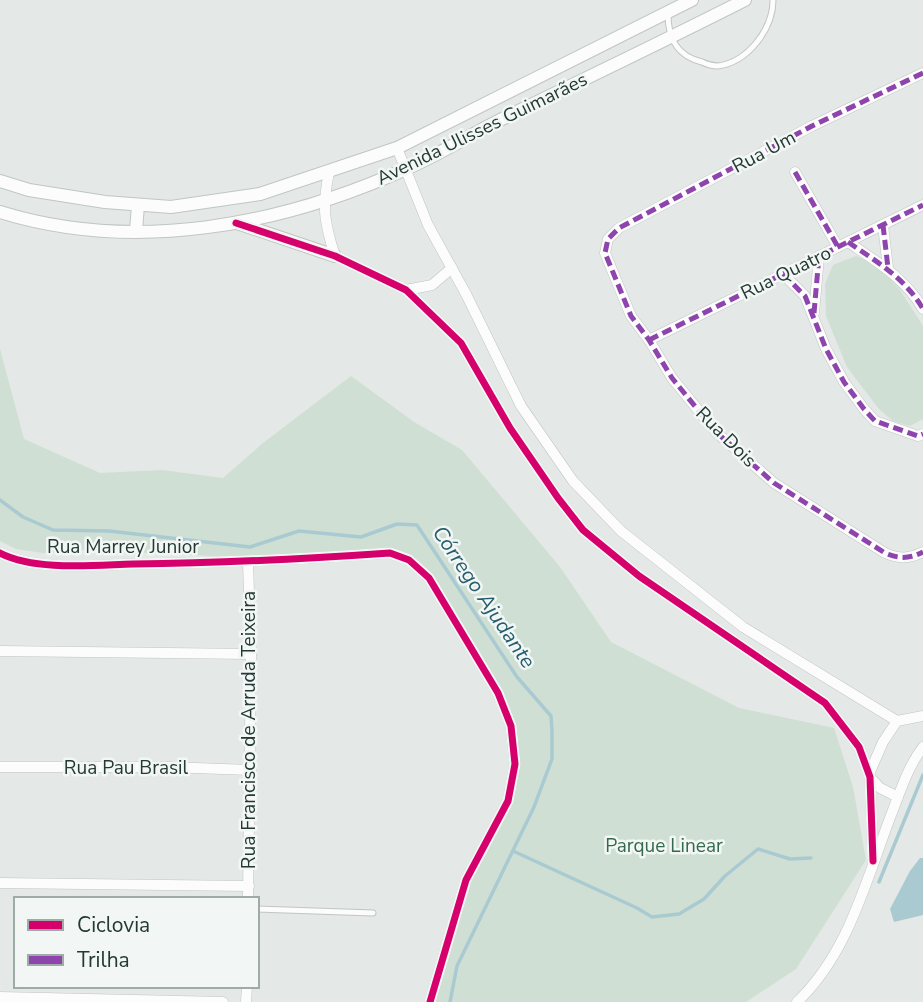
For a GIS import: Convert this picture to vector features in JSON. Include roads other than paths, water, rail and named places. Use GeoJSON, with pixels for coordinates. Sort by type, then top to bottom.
{"type":"FeatureCollection","features":[{"type":"Feature","properties":{"kind":"street","name":"Avenida Ulisses Guimarães"},"geometry":{"type":"LineString","coordinates":[[0,181],[29,190],[105,202],[171,207],[260,194],[397,148],[692,0]]}},
{"type":"Feature","properties":{"kind":"street","name":"Avenida Ulisses Guimarães"},"geometry":{"type":"LineString","coordinates":[[0,212],[23,219],[86,229],[204,229],[323,202],[407,169],[745,0]]}},
{"type":"Feature","properties":{"kind":"street","name":"Rua Um"},"geometry":{"type":"LineString","coordinates":[[608,239],[619,228],[812,126],[923,73]]}},
{"type":"Feature","properties":{"kind":"street"},"geometry":{"type":"LineString","coordinates":[[397,148],[428,225],[521,406],[573,481],[621,531],[743,626],[897,721],[923,716]]}},
{"type":"Feature","properties":{"kind":"street"},"geometry":{"type":"LineString","coordinates":[[329,172],[323,202],[326,230],[335,256]]}},
{"type":"Feature","properties":{"kind":"street"},"geometry":{"type":"LineString","coordinates":[[795,172],[843,244],[888,268],[913,292],[923,309]]}},
{"type":"Feature","properties":{"kind":"street"},"geometry":{"type":"LineString","coordinates":[[136,231],[138,205]]}},
{"type":"Feature","properties":{"kind":"street","name":"Rua Quatro"},"geometry":{"type":"LineString","coordinates":[[649,340],[923,205]]}},
{"type":"Feature","properties":{"kind":"street"},"geometry":{"type":"LineString","coordinates":[[236,223],[335,256],[406,290],[461,344],[510,428],[583,530],[639,576],[825,703],[859,747],[869,776],[873,861]]}},
{"type":"Feature","properties":{"kind":"street"},"geometry":{"type":"LineString","coordinates":[[883,225],[888,268]]}},
{"type":"Feature","properties":{"kind":"street","name":"Rua Dois"},"geometry":{"type":"LineString","coordinates":[[608,239],[605,253],[631,316],[672,378],[716,432],[774,483],[895,557],[907,558],[923,552]]}},
{"type":"Feature","properties":{"kind":"street"},"geometry":{"type":"LineString","coordinates":[[814,317],[819,256]]}},
{"type":"Feature","properties":{"kind":"street"},"geometry":{"type":"LineString","coordinates":[[406,290],[432,285],[452,268]]}},
{"type":"Feature","properties":{"kind":"street"},"geometry":{"type":"LineString","coordinates":[[783,274],[805,296],[844,382],[875,421],[918,436],[923,434]]}},
{"type":"Feature","properties":{"kind":"street","name":"Rua Marrey Junior"},"geometry":{"type":"LineString","coordinates":[[0,552],[8,557],[31,562],[72,565],[248,562],[390,553],[409,560],[429,578],[498,693],[511,726],[515,764],[508,801],[466,880],[430,1002]]}},
{"type":"Feature","properties":{"kind":"street","name":"Rua Francisco de Arruda Teixeira"},"geometry":{"type":"LineString","coordinates":[[248,562],[251,653],[248,897]]}},
{"type":"Feature","properties":{"kind":"street"},"geometry":{"type":"LineString","coordinates":[[0,651],[251,653]]}},
{"type":"Feature","properties":{"kind":"street"},"geometry":{"type":"LineString","coordinates":[[869,776],[883,742],[897,721]]}},
{"type":"Feature","properties":{"kind":"street"},"geometry":{"type":"LineString","coordinates":[[797,1002],[822,976],[840,944],[911,765],[923,747]]}},
{"type":"Feature","properties":{"kind":"street","name":"Rua Pau Brasil"},"geometry":{"type":"LineString","coordinates":[[0,767],[251,770]]}},
{"type":"Feature","properties":{"kind":"street"},"geometry":{"type":"LineString","coordinates":[[869,776],[880,788],[898,797]]}},
{"type":"Feature","properties":{"kind":"street"},"geometry":{"type":"LineString","coordinates":[[0,883],[249,886]]}},
{"type":"Feature","properties":{"kind":"street"},"geometry":{"type":"LineString","coordinates":[[0,997],[223,1002]]}},
{"type":"Feature","properties":{"kind":"lane"},"geometry":{"type":"LineString","coordinates":[[668,13],[670,38],[676,48],[693,60],[716,66],[737,59],[764,34],[773,14],[773,0]]}},
{"type":"Feature","properties":{"kind":"lane"},"geometry":{"type":"LineString","coordinates":[[259,909],[373,913]]}},
{"type":"Feature","properties":{"kind":"water"},"geometry":{"type":"Polygon","coordinates":[[[920,858],[923,858],[923,915],[894,922],[890,909],[920,858]]]}},
{"type":"Feature","properties":{"kind":"waterway","name":"Córrego Ajudante"},"geometry":{"type":"LineString","coordinates":[[0,500],[23,517],[53,530],[109,531],[250,547],[299,531],[361,537],[397,524],[417,525],[517,677],[551,716],[552,759],[534,807],[457,966],[450,1002]]}},
{"type":"Feature","properties":{"kind":"waterway"},"geometry":{"type":"LineString","coordinates":[[879,882],[923,775]]}},
{"type":"Feature","properties":{"kind":"waterway"},"geometry":{"type":"LineString","coordinates":[[513,851],[652,917],[679,914],[704,899],[725,876],[758,849],[790,859],[811,858]]}},
{"type":"Feature","properties":{"kind":"park label","name":"Parque Linear"},"geometry":{"type":"Point","coordinates":[664,846]}}]}
